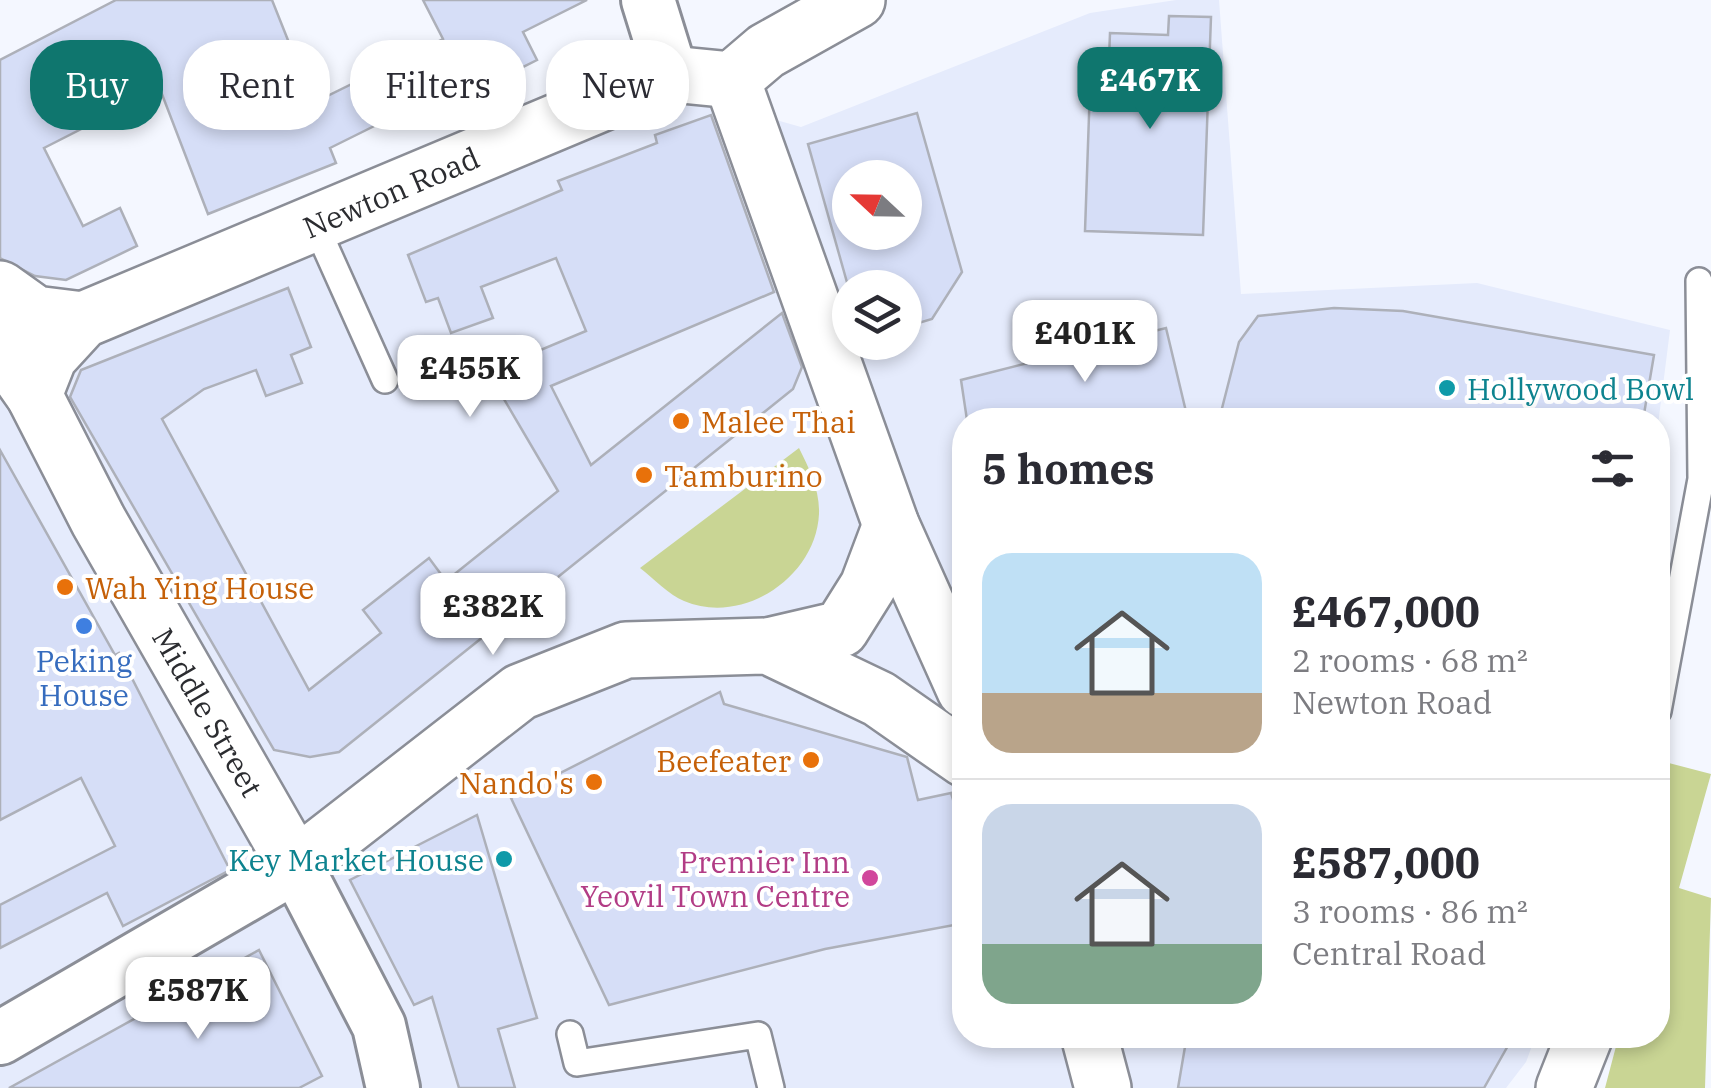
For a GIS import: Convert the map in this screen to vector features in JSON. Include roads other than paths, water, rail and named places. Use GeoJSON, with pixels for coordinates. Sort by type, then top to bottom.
{"type":"FeatureCollection","features":[{"type":"Feature","properties":{"kind":"street"},"geometry":{"type":"LineString","coordinates":[[648,0],[660,40]]}},
{"type":"Feature","properties":{"kind":"street"},"geometry":{"type":"LineString","coordinates":[[856,0],[766,51],[732,80],[892,525],[952,661]]}},
{"type":"Feature","properties":{"kind":"street","name":"Newton Road"},"geometry":{"type":"LineString","coordinates":[[689,76],[732,80]]}},
{"type":"Feature","properties":{"kind":"street","name":"Newton Road"},"geometry":{"type":"LineString","coordinates":[[83,320],[546,127]]}},
{"type":"Feature","properties":{"kind":"street"},"geometry":{"type":"LineString","coordinates":[[0,290],[35,314],[83,320]]}},
{"type":"Feature","properties":{"kind":"street"},"geometry":{"type":"LineString","coordinates":[[34,395],[49,357],[83,320]]}},
{"type":"Feature","properties":{"kind":"street","name":"Middle Street"},"geometry":{"type":"LineString","coordinates":[[0,346],[34,395],[98,520],[296,866],[378,1026],[393,1088]]}},
{"type":"Feature","properties":{"kind":"street"},"geometry":{"type":"LineString","coordinates":[[0,1038],[296,866],[520,692],[626,650],[768,646],[841,629],[868,586],[892,525]]}},
{"type":"Feature","properties":{"kind":"street"},"geometry":{"type":"LineString","coordinates":[[768,646],[879,699],[952,750]]}},
{"type":"Feature","properties":{"kind":"street"},"geometry":{"type":"LineString","coordinates":[[1092,1048],[1103,1088]]}},
{"type":"Feature","properties":{"kind":"street"},"geometry":{"type":"LineString","coordinates":[[1564,1088],[1580,1048]]}},
{"type":"Feature","properties":{"kind":"lane"},"geometry":{"type":"LineString","coordinates":[[315,224],[385,380]]}},
{"type":"Feature","properties":{"kind":"lane"},"geometry":{"type":"LineString","coordinates":[[1670,646],[1701,479],[1699,281]]}},
{"type":"Feature","properties":{"kind":"lane"},"geometry":{"type":"LineString","coordinates":[[570,1034],[577,1063],[758,1035],[771,1088]]}},
{"type":"Feature","properties":{"kind":"place","name":"Hollywood Bowl"},"geometry":{"type":"Point","coordinates":[1447,388]}},
{"type":"Feature","properties":{"kind":"place","name":"Malee Thai"},"geometry":{"type":"Point","coordinates":[681,421]}},
{"type":"Feature","properties":{"kind":"place","name":"Tamburino"},"geometry":{"type":"Point","coordinates":[644,475]}},
{"type":"Feature","properties":{"kind":"place","name":"Wah Ying House"},"geometry":{"type":"Point","coordinates":[65,587]}},
{"type":"Feature","properties":{"kind":"place","name":"Peking House"},"geometry":{"type":"Point","coordinates":[84,626]}},
{"type":"Feature","properties":{"kind":"place","name":"Beefeater"},"geometry":{"type":"Point","coordinates":[811,760]}},
{"type":"Feature","properties":{"kind":"place","name":"Nando's"},"geometry":{"type":"Point","coordinates":[594,782]}},
{"type":"Feature","properties":{"kind":"place","name":"Key Market House"},"geometry":{"type":"Point","coordinates":[504,859]}},
{"type":"Feature","properties":{"kind":"place","name":"Premier Inn Yeovil Town Centre"},"geometry":{"type":"Point","coordinates":[870,878]}}]}
